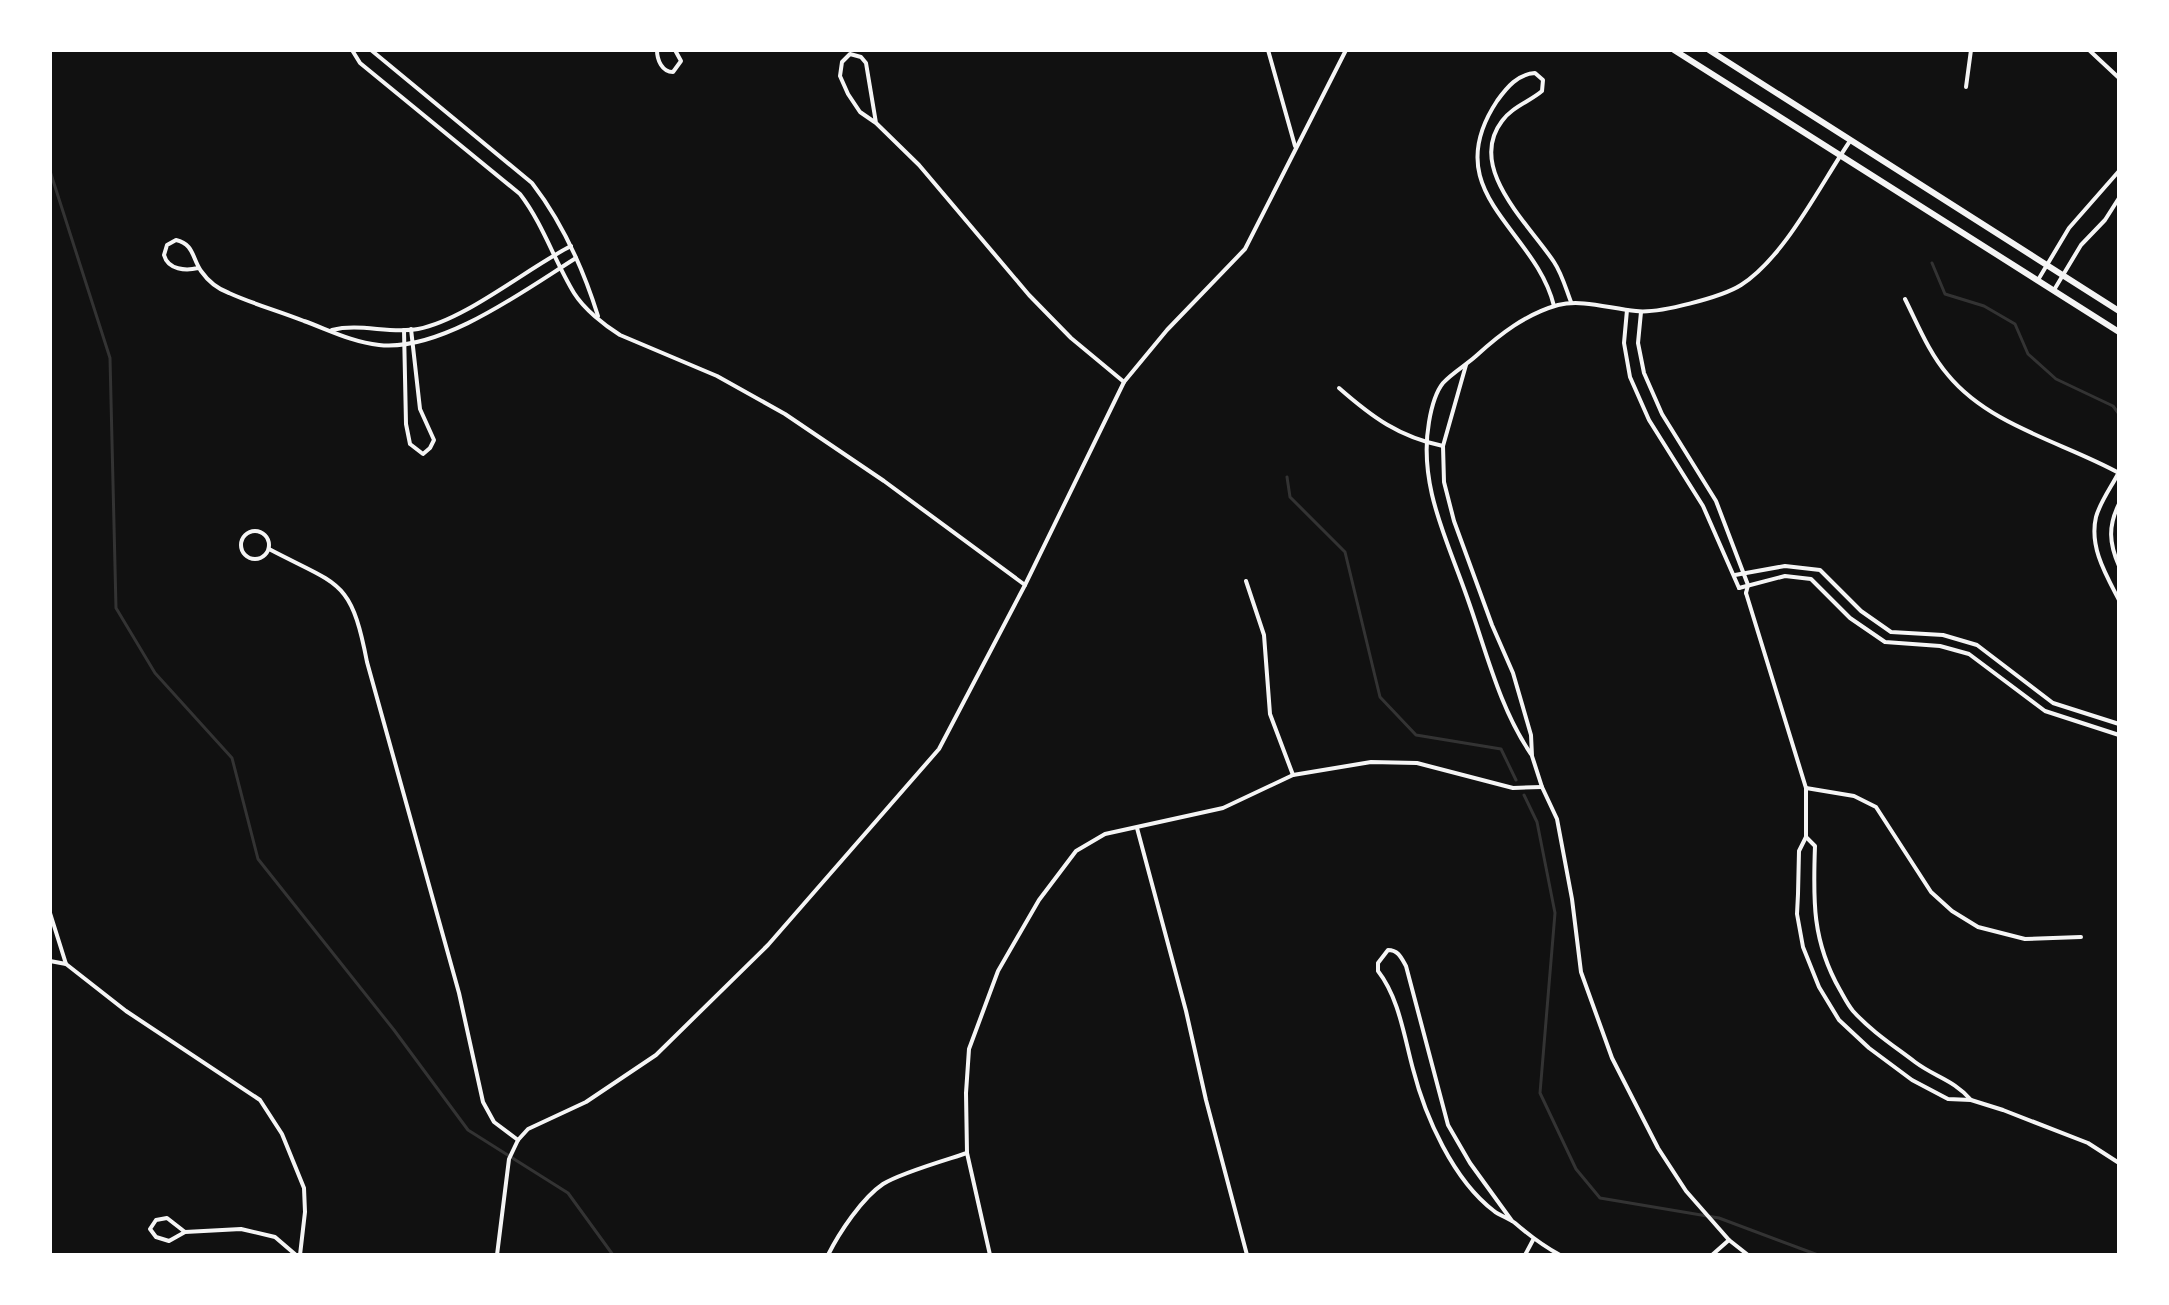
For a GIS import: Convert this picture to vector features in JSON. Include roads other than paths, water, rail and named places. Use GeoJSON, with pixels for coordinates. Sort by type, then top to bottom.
{"type":"FeatureCollection","features":[{"type":"Feature","properties":{"kind":"main road"},"geometry":{"type":"LineString","coordinates":[[1674,50],[2119,332]]}},
{"type":"Feature","properties":{"kind":"main road"},"geometry":{"type":"LineString","coordinates":[[1709,50],[2119,311]]}},
{"type":"Feature","properties":{"kind":"street"},"geometry":{"type":"LineString","coordinates":[[352,50],[360,63],[520,194],[536,214],[575,295],[598,318],[620,335],[730,382],[785,414],[884,481],[1025,585]]}},
{"type":"Feature","properties":{"kind":"street"},"geometry":{"type":"LineString","coordinates":[[371,50],[532,183],[550,206],[571,246],[598,318]]}},
{"type":"Feature","properties":{"kind":"street"},"geometry":{"type":"LineString","coordinates":[[657,50],[659,64],[673,72],[681,61],[675,50]]}},
{"type":"Feature","properties":{"kind":"street"},"geometry":{"type":"LineString","coordinates":[[497,1255],[509,1159],[518,1140],[528,1129],[586,1102],[656,1055],[768,945],[939,749],[1025,585],[1124,382],[1167,330],[1245,249],[1346,50]]}},
{"type":"Feature","properties":{"kind":"street"},"geometry":{"type":"LineString","coordinates":[[1966,87],[1971,50]]}},
{"type":"Feature","properties":{"kind":"street"},"geometry":{"type":"LineString","coordinates":[[2089,50],[2119,78]]}},
{"type":"Feature","properties":{"kind":"street"},"geometry":{"type":"LineString","coordinates":[[1269,51],[1296,148]]}},
{"type":"Feature","properties":{"kind":"street"},"geometry":{"type":"LineString","coordinates":[[876,123],[866,63],[861,57],[850,54],[842,62],[840,76],[860,112],[876,123],[919,165],[1029,295],[1071,338],[1124,382]]}},
{"type":"Feature","properties":{"kind":"street"},"geometry":{"type":"LineString","coordinates":[[1554,306],[1549,285],[1536,263],[1482,187],[1478,165],[1488,115],[1514,80],[1525,74],[1535,73],[1543,80],[1542,91],[1516,107],[1501,122],[1493,141],[1494,176],[1505,197],[1556,266],[1571,302]]}},
{"type":"Feature","properties":{"kind":"street"},"geometry":{"type":"LineString","coordinates":[[1532,756],[1518,736],[1494,680],[1466,594],[1440,528],[1427,479],[1425,442],[1431,408],[1443,383],[1498,336],[1554,306],[1571,302],[1641,312],[1709,300],[1740,286],[1767,265],[1850,141]]}},
{"type":"Feature","properties":{"kind":"street"},"geometry":{"type":"LineString","coordinates":[[2038,280],[2069,228],[2119,171]]}},
{"type":"Feature","properties":{"kind":"street"},"geometry":{"type":"LineString","coordinates":[[2054,290],[2081,245],[2105,220],[2119,198]]}},
{"type":"Feature","properties":{"kind":"street"},"geometry":{"type":"LineString","coordinates":[[198,268],[190,270],[169,264],[164,255],[167,245],[176,240],[185,243],[208,280],[227,293],[330,330],[349,340],[382,345],[421,342],[459,329],[576,258]]}},
{"type":"Feature","properties":{"kind":"street"},"geometry":{"type":"LineString","coordinates":[[330,330],[350,325],[383,331],[404,330],[455,316],[571,246]]}},
{"type":"Feature","properties":{"kind":"street"},"geometry":{"type":"LineString","coordinates":[[1905,299],[1930,350],[1949,377],[1988,410],[2119,473],[2096,515],[2094,532],[2097,555],[2119,600]]}},
{"type":"Feature","properties":{"kind":"street"},"geometry":{"type":"LineString","coordinates":[[1627,310],[1624,343],[1630,377],[1649,420],[1703,506],[1739,588],[1746,593]]}},
{"type":"Feature","properties":{"kind":"street"},"geometry":{"type":"LineString","coordinates":[[1641,312],[1638,343],[1644,373],[1662,414],[1716,501],[1748,585],[1746,593],[1806,788],[1806,837],[1799,851],[1797,914],[1803,947],[1819,987],[1839,1020],[1869,1048],[1912,1080],[1948,1099],[1971,1100],[2088,1143],[2119,1163]]}},
{"type":"Feature","properties":{"kind":"street"},"geometry":{"type":"LineString","coordinates":[[404,330],[406,424],[410,444],[423,454],[434,440],[420,409],[411,329]]}},
{"type":"Feature","properties":{"kind":"street"},"geometry":{"type":"LineString","coordinates":[[1466,365],[1443,446],[1444,482],[1454,521],[1513,673],[1531,735],[1532,756],[1557,819],[1572,899],[1581,972],[1612,1058],[1658,1148],[1686,1191],[1729,1240],[1748,1255]]}},
{"type":"Feature","properties":{"kind":"street"},"geometry":{"type":"LineString","coordinates":[[1339,388],[1359,407],[1404,436],[1443,446]]}},
{"type":"Feature","properties":{"kind":"street"},"geometry":{"type":"LineString","coordinates":[[1670,452],[1684,449]]}},
{"type":"Feature","properties":{"kind":"street"},"geometry":{"type":"LineString","coordinates":[[2119,504],[2111,519],[2110,532],[2112,551],[2119,566]]}},
{"type":"Feature","properties":{"kind":"street"},"geometry":{"type":"LineString","coordinates":[[257,530],[266,535],[269,549],[259,558],[250,558],[243,552],[242,539],[248,532],[257,530]]}},
{"type":"Feature","properties":{"kind":"street"},"geometry":{"type":"LineString","coordinates":[[269,549],[323,575],[341,588],[358,616],[367,662],[459,993],[483,1102],[494,1122],[518,1140]]}},
{"type":"Feature","properties":{"kind":"street"},"geometry":{"type":"LineString","coordinates":[[1735,575],[1785,566],[1820,570],[1861,611],[1891,632],[1943,635],[1977,645],[2053,703],[2119,724]]}},
{"type":"Feature","properties":{"kind":"street"},"geometry":{"type":"LineString","coordinates":[[1739,588],[1785,576],[1811,579],[1850,618],[1885,642],[1940,646],[1969,654],[2045,711],[2119,735]]}},
{"type":"Feature","properties":{"kind":"street"},"geometry":{"type":"LineString","coordinates":[[1246,581],[1264,635],[1270,714],[1293,775]]}},
{"type":"Feature","properties":{"kind":"street"},"geometry":{"type":"LineString","coordinates":[[990,1255],[967,1153],[969,1049],[998,971],[1039,900],[1076,851],[1105,834],[1223,808],[1293,775],[1371,762],[1417,763],[1513,788],[1542,787]]}},
{"type":"Feature","properties":{"kind":"street"},"geometry":{"type":"LineString","coordinates":[[1806,788],[1854,796],[1876,807],[1931,892],[1952,911],[1978,927],[2025,939],[2081,937]]}},
{"type":"Feature","properties":{"kind":"street"},"geometry":{"type":"LineString","coordinates":[[1137,828],[1247,1255]]}},
{"type":"Feature","properties":{"kind":"street"},"geometry":{"type":"LineString","coordinates":[[1806,837],[1815,846],[1813,911],[1819,942],[1834,979],[1852,1010],[1921,1066],[1959,1086],[1971,1100]]}},
{"type":"Feature","properties":{"kind":"street"},"geometry":{"type":"LineString","coordinates":[[50,913],[66,964]]}},
{"type":"Feature","properties":{"kind":"street"},"geometry":{"type":"LineString","coordinates":[[1512,1221],[1494,1211],[1466,1181],[1433,1132],[1394,1002],[1378,971],[1378,963],[1388,950],[1401,955],[1406,966],[1448,1125],[1470,1163],[1512,1221],[1533,1240],[1560,1255]]}},
{"type":"Feature","properties":{"kind":"street"},"geometry":{"type":"LineString","coordinates":[[50,961],[66,964],[126,1011],[260,1100],[282,1134],[304,1188],[305,1212],[298,1255],[275,1237],[241,1229],[185,1232],[169,1241],[156,1237],[150,1229],[156,1220],[167,1218],[185,1232]]}},
{"type":"Feature","properties":{"kind":"street"},"geometry":{"type":"LineString","coordinates":[[828,1255],[837,1237],[883,1184],[967,1153]]}},
{"type":"Feature","properties":{"kind":"street"},"geometry":{"type":"LineString","coordinates":[[1525,1255],[1533,1240]]}},
{"type":"Feature","properties":{"kind":"street"},"geometry":{"type":"LineString","coordinates":[[1712,1255],[1729,1240]]}},
{"type":"Feature","properties":{"kind":"waterway"},"geometry":{"type":"LineString","coordinates":[[50,171],[110,358],[116,608],[155,673],[232,758],[258,859],[394,1030],[468,1130],[568,1193],[613,1255]]}},
{"type":"Feature","properties":{"kind":"waterway"},"geometry":{"type":"LineString","coordinates":[[1932,263],[1945,294],[1984,306],[2015,324],[2028,354],[2056,379],[2113,406],[2119,414]]}},
{"type":"Feature","properties":{"kind":"waterway"},"geometry":{"type":"LineString","coordinates":[[1287,477],[1290,497],[1345,552],[1380,697],[1416,735],[1501,749],[1516,780]]}},
{"type":"Feature","properties":{"kind":"waterway"},"geometry":{"type":"LineString","coordinates":[[1524,795],[1537,822],[1555,913],[1540,1093],[1576,1169],[1600,1198],[1719,1218],[1818,1255]]}}]}
